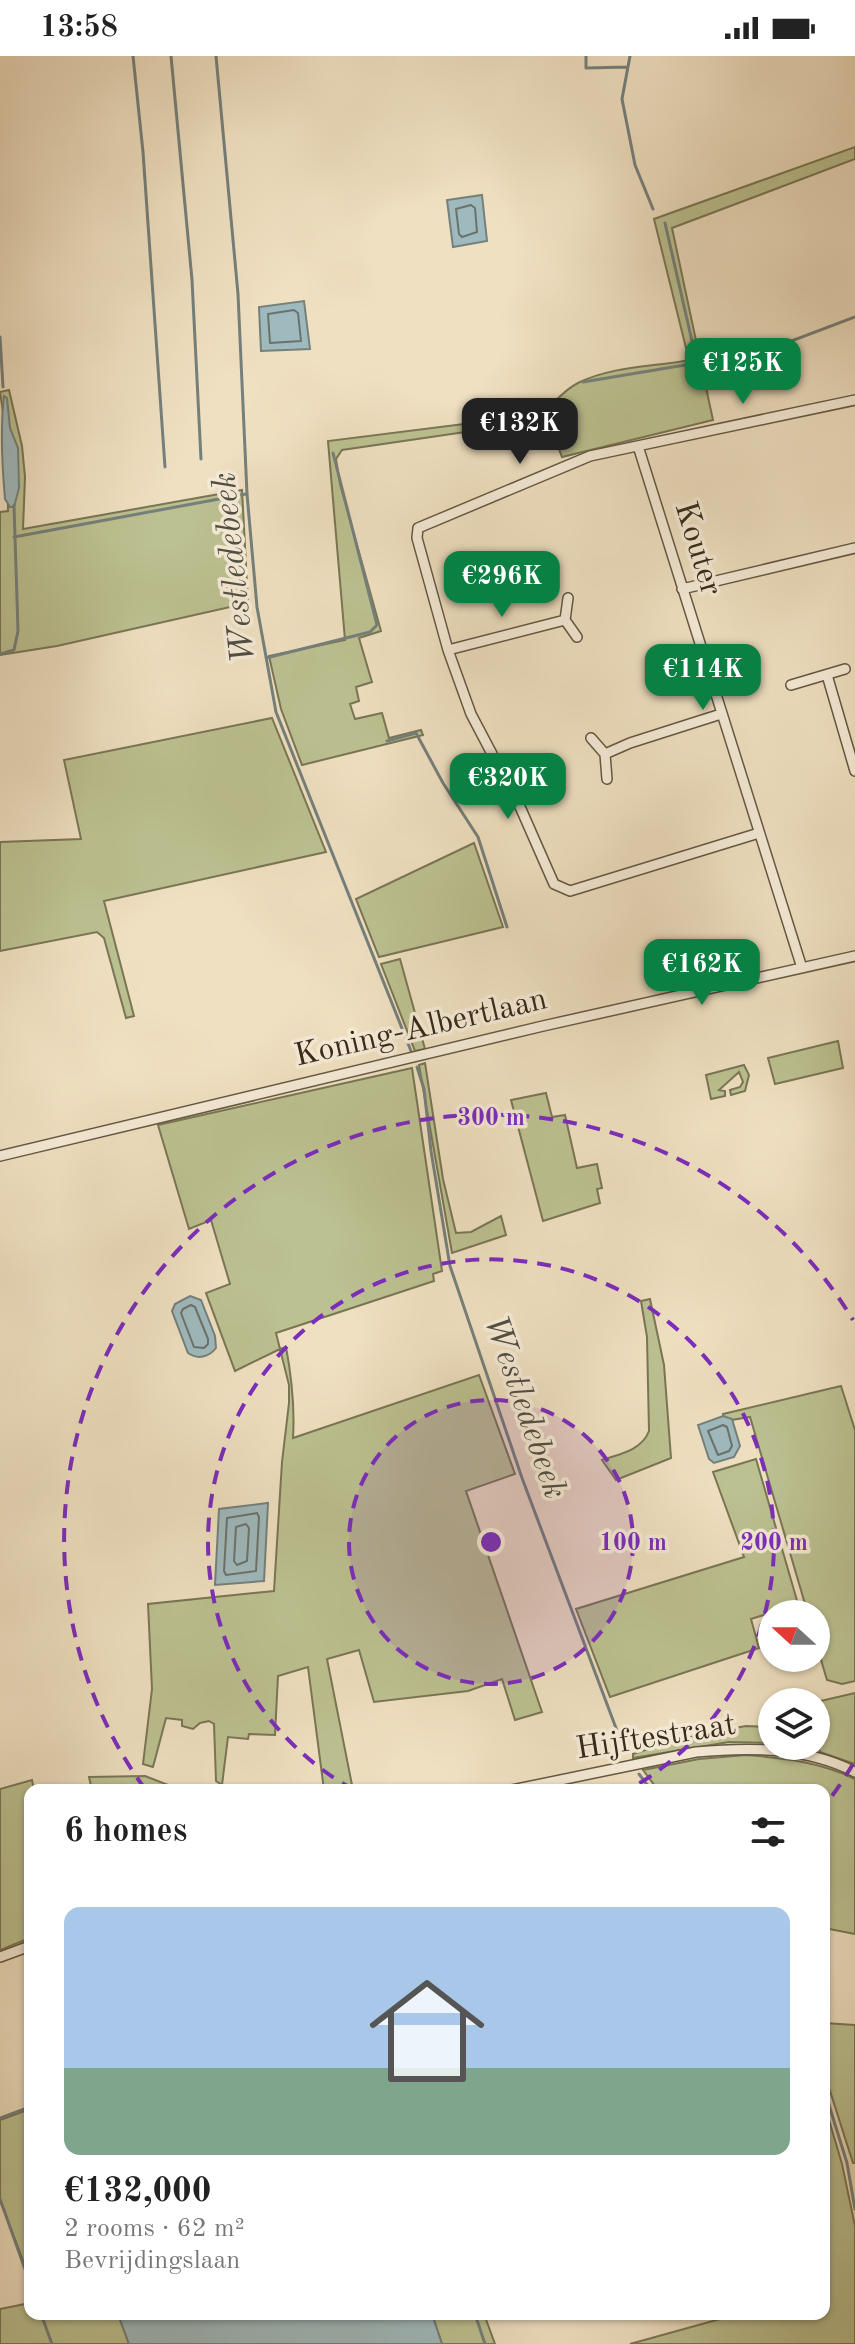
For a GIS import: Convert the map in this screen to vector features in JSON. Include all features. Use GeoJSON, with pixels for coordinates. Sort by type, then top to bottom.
{"type":"FeatureCollection","features":[{"type":"Feature","properties":{"kind":"street"},"geometry":{"type":"LineString","coordinates":[[759,833],[570,891],[558,887],[471,714],[448,650],[417,538],[418,528],[590,456],[855,400]]}},
{"type":"Feature","properties":{"kind":"street","name":"Kouter"},"geometry":{"type":"LineString","coordinates":[[638,446],[802,968]]}},
{"type":"Feature","properties":{"kind":"street"},"geometry":{"type":"LineString","coordinates":[[682,589],[855,548]]}},
{"type":"Feature","properties":{"kind":"street"},"geometry":{"type":"LineString","coordinates":[[568,598],[565,620],[577,637]]}},
{"type":"Feature","properties":{"kind":"street"},"geometry":{"type":"LineString","coordinates":[[448,650],[565,620]]}},
{"type":"Feature","properties":{"kind":"street"},"geometry":{"type":"LineString","coordinates":[[791,685],[845,669]]}},
{"type":"Feature","properties":{"kind":"street"},"geometry":{"type":"LineString","coordinates":[[827,675],[855,771]]}},
{"type":"Feature","properties":{"kind":"street"},"geometry":{"type":"LineString","coordinates":[[605,754],[721,714]]}},
{"type":"Feature","properties":{"kind":"street"},"geometry":{"type":"LineString","coordinates":[[591,738],[605,754],[607,779]]}},
{"type":"Feature","properties":{"kind":"street","name":"Koning-Albertlaan"},"geometry":{"type":"LineString","coordinates":[[0,1156],[543,1026],[855,956]]}},
{"type":"Feature","properties":{"kind":"street","name":"Hijftestraat"},"geometry":{"type":"LineString","coordinates":[[541,1784],[696,1752],[726,1749],[755,1748],[789,1753],[821,1759],[855,1772]]}},
{"type":"Feature","properties":{"kind":"street"},"geometry":{"type":"LineString","coordinates":[[0,1957],[24,1948]]}},
{"type":"Feature","properties":{"kind":"green space"},"geometry":{"type":"Polygon","coordinates":[[[855,147],[855,159],[672,228],[713,420],[562,457],[545,412],[569,389],[604,373],[689,360],[654,219],[855,147]]]}},
{"type":"Feature","properties":{"kind":"green space"},"geometry":{"type":"Polygon","coordinates":[[[9,390],[22,446],[25,477],[23,529],[242,490],[248,603],[57,646],[0,655],[0,512],[8,511],[7,439],[0,392],[9,390]]]}},
{"type":"Feature","properties":{"kind":"green space"},"geometry":{"type":"Polygon","coordinates":[[[529,410],[539,417],[514,425],[342,450],[336,459],[340,484],[381,631],[359,638],[372,682],[356,687],[359,701],[350,704],[355,719],[382,713],[389,738],[421,730],[423,735],[302,765],[281,709],[269,656],[345,640],[328,441],[512,418],[512,412],[529,410]]]}},
{"type":"Feature","properties":{"kind":"green space"},"geometry":{"type":"Polygon","coordinates":[[[272,718],[326,852],[104,901],[134,1016],[126,1018],[104,938],[97,932],[0,951],[0,842],[81,839],[64,760],[272,718]]]}},
{"type":"Feature","properties":{"kind":"green space"},"geometry":{"type":"Polygon","coordinates":[[[474,843],[503,927],[379,957],[356,899],[474,843]]]}},
{"type":"Feature","properties":{"kind":"green space"},"geometry":{"type":"Polygon","coordinates":[[[400,959],[425,1049],[415,1051],[381,964],[400,959]]]}},
{"type":"Feature","properties":{"kind":"green space"},"geometry":{"type":"Polygon","coordinates":[[[838,1041],[843,1068],[775,1084],[768,1058],[838,1041]]]}},
{"type":"Feature","properties":{"kind":"green space"},"geometry":{"type":"Polygon","coordinates":[[[425,1063],[443,1179],[456,1233],[471,1232],[501,1216],[506,1235],[452,1253],[419,1065],[425,1063]]]}},
{"type":"Feature","properties":{"kind":"green space"},"geometry":{"type":"Polygon","coordinates":[[[744,1065],[749,1075],[745,1091],[731,1095],[730,1090],[740,1087],[743,1082],[739,1072],[719,1090],[725,1091],[725,1096],[711,1099],[706,1075],[744,1065]]]}},
{"type":"Feature","properties":{"kind":"green space"},"geometry":{"type":"Polygon","coordinates":[[[412,1068],[442,1271],[433,1274],[434,1281],[276,1333],[280,1349],[235,1371],[206,1293],[230,1284],[211,1220],[189,1229],[158,1125],[412,1068]]]}},
{"type":"Feature","properties":{"kind":"green space"},"geometry":{"type":"Polygon","coordinates":[[[546,1093],[552,1117],[565,1115],[577,1168],[597,1164],[602,1188],[597,1189],[600,1203],[543,1221],[511,1100],[546,1093]]]}},
{"type":"Feature","properties":{"kind":"green space"},"geometry":{"type":"Polygon","coordinates":[[[650,1299],[664,1365],[671,1458],[616,1480],[602,1460],[636,1447],[649,1431],[647,1337],[641,1301],[650,1299]]]}},
{"type":"Feature","properties":{"kind":"green space"},"geometry":{"type":"Polygon","coordinates":[[[286,1347],[293,1404],[293,1438],[479,1375],[515,1474],[466,1491],[542,1712],[515,1720],[502,1679],[468,1691],[374,1702],[359,1650],[327,1659],[352,1784],[323,1784],[308,1667],[278,1676],[275,1735],[249,1734],[248,1739],[228,1737],[222,1784],[216,1781],[214,1724],[209,1721],[193,1729],[182,1726],[182,1720],[166,1718],[153,1767],[143,1764],[152,1689],[148,1604],[274,1591],[289,1385],[280,1349],[286,1347]]]}},
{"type":"Feature","properties":{"kind":"green space"},"geometry":{"type":"Polygon","coordinates":[[[841,1386],[855,1430],[855,1681],[842,1684],[827,1680],[825,1672],[830,1672],[830,1600],[804,1600],[750,1417],[725,1421],[723,1414],[841,1386]]]}},
{"type":"Feature","properties":{"kind":"green space"},"geometry":{"type":"Polygon","coordinates":[[[756,1459],[797,1600],[758,1600],[758,1617],[751,1619],[758,1648],[610,1697],[576,1609],[744,1557],[713,1472],[756,1459]]]}},
{"type":"Feature","properties":{"kind":"green space"},"geometry":{"type":"Polygon","coordinates":[[[855,1693],[855,1764],[830,1755],[830,1699],[855,1693]]]}},
{"type":"Feature","properties":{"kind":"green space"},"geometry":{"type":"Polygon","coordinates":[[[758,1726],[758,1743],[729,1742],[633,1758],[633,1754],[703,1734],[758,1726]]]}},
{"type":"Feature","properties":{"kind":"green space"},"geometry":{"type":"Polygon","coordinates":[[[746,1755],[758,1756],[758,1760],[792,1760],[855,1779],[855,1934],[830,1929],[830,1784],[654,1784],[643,1770],[699,1759],[746,1755]]]}},
{"type":"Feature","properties":{"kind":"green space"},"geometry":{"type":"Polygon","coordinates":[[[145,1776],[166,1784],[91,1784],[89,1777],[145,1776]]]}},
{"type":"Feature","properties":{"kind":"green space"},"geometry":{"type":"Polygon","coordinates":[[[32,1780],[33,1784],[24,1784],[24,1940],[0,1950],[0,1789],[32,1780]]]}},
{"type":"Feature","properties":{"kind":"green space"},"geometry":{"type":"Polygon","coordinates":[[[830,2023],[855,2025],[853,2163],[830,2091],[830,2023]]]}},
{"type":"Feature","properties":{"kind":"green space"},"geometry":{"type":"Polygon","coordinates":[[[24,2111],[24,2263],[0,2200],[0,2120],[24,2111]]]}},
{"type":"Feature","properties":{"kind":"green space"},"geometry":{"type":"Polygon","coordinates":[[[830,2123],[855,2226],[855,2344],[630,2344],[716,2320],[830,2320],[830,2123]]]}},
{"type":"Feature","properties":{"kind":"green space"},"geometry":{"type":"Polygon","coordinates":[[[24,2304],[24,2320],[120,2320],[129,2344],[0,2344],[0,2309],[24,2304]]]}},
{"type":"Feature","properties":{"kind":"green space"},"geometry":{"type":"Polygon","coordinates":[[[434,2320],[486,2320],[495,2344],[442,2344],[434,2320]]]}},
{"type":"Feature","properties":{"kind":"water"},"geometry":{"type":"Polygon","coordinates":[[[482,195],[487,241],[453,247],[447,200],[482,195]]]}},
{"type":"Feature","properties":{"kind":"water"},"geometry":{"type":"Polygon","coordinates":[[[304,301],[310,349],[261,351],[259,307],[304,301]]]}},
{"type":"Feature","properties":{"kind":"water"},"geometry":{"type":"Polygon","coordinates":[[[4,396],[7,398],[10,428],[18,448],[19,488],[14,507],[10,507],[5,499],[2,447],[4,396]]]}},
{"type":"Feature","properties":{"kind":"water"},"geometry":{"type":"Polygon","coordinates":[[[190,1296],[201,1300],[215,1336],[216,1348],[203,1356],[188,1353],[172,1311],[175,1304],[190,1296]]]}},
{"type":"Feature","properties":{"kind":"water"},"geometry":{"type":"Polygon","coordinates":[[[723,1416],[732,1419],[740,1446],[734,1457],[714,1463],[709,1459],[698,1425],[723,1416]]]}},
{"type":"Feature","properties":{"kind":"water"},"geometry":{"type":"Polygon","coordinates":[[[268,1503],[264,1581],[215,1585],[219,1509],[268,1503]]]}},
{"type":"Feature","properties":{"kind":"water"},"geometry":{"type":"Polygon","coordinates":[[[120,2320],[434,2320],[442,2344],[129,2344],[120,2320]]]}},
{"type":"Feature","properties":{"kind":"waterway"},"geometry":{"type":"LineString","coordinates":[[133,56],[143,152],[165,467]]}},
{"type":"Feature","properties":{"kind":"waterway"},"geometry":{"type":"LineString","coordinates":[[171,56],[192,280],[201,459]]}},
{"type":"Feature","properties":{"kind":"waterway","name":"Westledebeek"},"geometry":{"type":"LineString","coordinates":[[216,56],[238,294],[247,494],[257,607],[276,712],[411,1051]]}},
{"type":"Feature","properties":{"kind":"waterway"},"geometry":{"type":"LineString","coordinates":[[586,56],[586,68],[628,67]]}},
{"type":"Feature","properties":{"kind":"waterway"},"geometry":{"type":"LineString","coordinates":[[630,56],[622,99],[635,165],[653,209]]}},
{"type":"Feature","properties":{"kind":"waterway"},"geometry":{"type":"LineString","coordinates":[[583,382],[697,363],[665,223]]}},
{"type":"Feature","properties":{"kind":"waterway"},"geometry":{"type":"LineString","coordinates":[[697,363],[709,372],[855,317]]}},
{"type":"Feature","properties":{"kind":"waterway"},"geometry":{"type":"LineString","coordinates":[[0,337],[3,387]]}},
{"type":"Feature","properties":{"kind":"waterway"},"geometry":{"type":"LineString","coordinates":[[266,658],[370,632],[377,625],[333,453]]}},
{"type":"Feature","properties":{"kind":"waterway"},"geometry":{"type":"LineString","coordinates":[[14,537],[246,494]]}},
{"type":"Feature","properties":{"kind":"waterway"},"geometry":{"type":"LineString","coordinates":[[0,654],[14,650],[18,631],[14,505]]}},
{"type":"Feature","properties":{"kind":"waterway"},"geometry":{"type":"LineString","coordinates":[[387,741],[416,733],[443,783],[478,837],[507,927]]}},
{"type":"Feature","properties":{"kind":"waterway","name":"Westledebeek"},"geometry":{"type":"LineString","coordinates":[[417,1067],[424,1089],[450,1266],[522,1478],[625,1752]]}},
{"type":"Feature","properties":{"kind":"waterway","name":"Westledebeek"},"geometry":{"type":"LineString","coordinates":[[639,1774],[646,1784]]}},
{"type":"Feature","properties":{"kind":"waterway","name":"Westledebeek"},"geometry":{"type":"LineString","coordinates":[[830,2108],[847,2163],[855,2209]]}},
{"type":"Feature","properties":{"kind":"waterway"},"geometry":{"type":"LineString","coordinates":[[0,2118],[24,2109]]}},
{"type":"Feature","properties":{"kind":"waterway"},"geometry":{"type":"LineString","coordinates":[[0,2199],[24,2266]]}},
{"type":"Feature","properties":{"kind":"waterway"},"geometry":{"type":"LineString","coordinates":[[43,2320],[52,2344]]}},
{"type":"Feature","properties":{"kind":"waterway"},"geometry":{"type":"LineString","coordinates":[[477,2320],[485,2344]]}}]}
